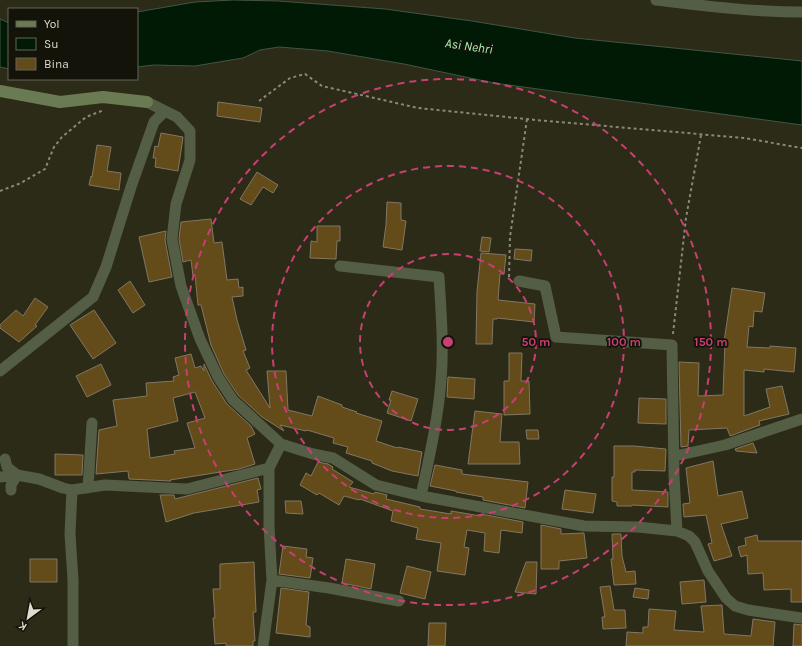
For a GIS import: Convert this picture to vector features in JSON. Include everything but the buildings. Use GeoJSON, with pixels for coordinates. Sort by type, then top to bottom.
{"type":"FeatureCollection","features":[{"type":"Feature","properties":{"kind":"street"},"geometry":{"type":"LineString","coordinates":[[656,0],[727,4],[777,12],[802,12]]}},
{"type":"Feature","properties":{"kind":"street"},"geometry":{"type":"LineString","coordinates":[[0,91],[60,102],[103,97],[147,102],[177,118],[190,131],[190,160],[176,204],[172,239],[181,286],[200,339],[218,378],[233,400],[281,444],[312,454],[333,458],[376,485],[421,496],[584,526],[638,527],[677,530],[689,536],[695,542],[708,571],[726,598],[735,606],[748,610],[802,618]]}},
{"type":"Feature","properties":{"kind":"street"},"geometry":{"type":"LineString","coordinates":[[0,371],[93,296],[106,267],[131,187],[154,122],[165,111]]}},
{"type":"Feature","properties":{"kind":"street"},"geometry":{"type":"LineString","coordinates":[[340,266],[439,277],[441,381],[433,439],[421,496]]}},
{"type":"Feature","properties":{"kind":"street"},"geometry":{"type":"LineString","coordinates":[[518,281],[545,286],[556,337],[672,346],[677,530]]}},
{"type":"Feature","properties":{"kind":"street"},"geometry":{"type":"LineString","coordinates":[[675,456],[725,445],[802,419]]}},
{"type":"Feature","properties":{"kind":"street"},"geometry":{"type":"LineString","coordinates":[[88,488],[92,422]]}},
{"type":"Feature","properties":{"kind":"street"},"geometry":{"type":"LineString","coordinates":[[263,646],[272,580],[269,526],[269,468],[281,444]]}},
{"type":"Feature","properties":{"kind":"street"},"geometry":{"type":"LineString","coordinates":[[5,459],[7,467],[17,475]]}},
{"type":"Feature","properties":{"kind":"street"},"geometry":{"type":"LineString","coordinates":[[0,478],[17,475],[39,479],[72,490],[105,485],[187,489],[269,468]]}},
{"type":"Feature","properties":{"kind":"street"},"geometry":{"type":"LineString","coordinates":[[11,490],[11,484],[17,475]]}},
{"type":"Feature","properties":{"kind":"street"},"geometry":{"type":"LineString","coordinates":[[72,490],[70,534],[73,580],[73,646]]}},
{"type":"Feature","properties":{"kind":"street"},"geometry":{"type":"LineString","coordinates":[[272,580],[329,588],[398,601]]}},
{"type":"Feature","properties":{"kind":"path"},"geometry":{"type":"LineString","coordinates":[[259,101],[290,78],[305,74],[322,86],[418,108],[744,138],[802,148]]}},
{"type":"Feature","properties":{"kind":"path"},"geometry":{"type":"LineString","coordinates":[[0,191],[21,183],[45,169],[54,148],[62,137],[86,117],[105,109]]}},
{"type":"Feature","properties":{"kind":"path"},"geometry":{"type":"LineString","coordinates":[[518,281],[509,280],[510,237],[527,119]]}},
{"type":"Feature","properties":{"kind":"path"},"geometry":{"type":"LineString","coordinates":[[672,346],[686,218],[701,135]]}},
{"type":"Feature","properties":{"kind":"water","name":"Asi Nehri"},"geometry":{"type":"Polygon","coordinates":[[[233,0],[278,1],[385,9],[472,21],[575,38],[802,61],[802,125],[494,83],[404,64],[328,51],[279,47],[260,50],[243,58],[195,66],[154,65],[138,67],[138,12],[195,2],[233,0]]]}},
{"type":"Feature","properties":{"kind":"water"},"geometry":{"type":"Polygon","coordinates":[[[0,19],[8,23],[8,69],[0,67],[0,19]]]}}]}
